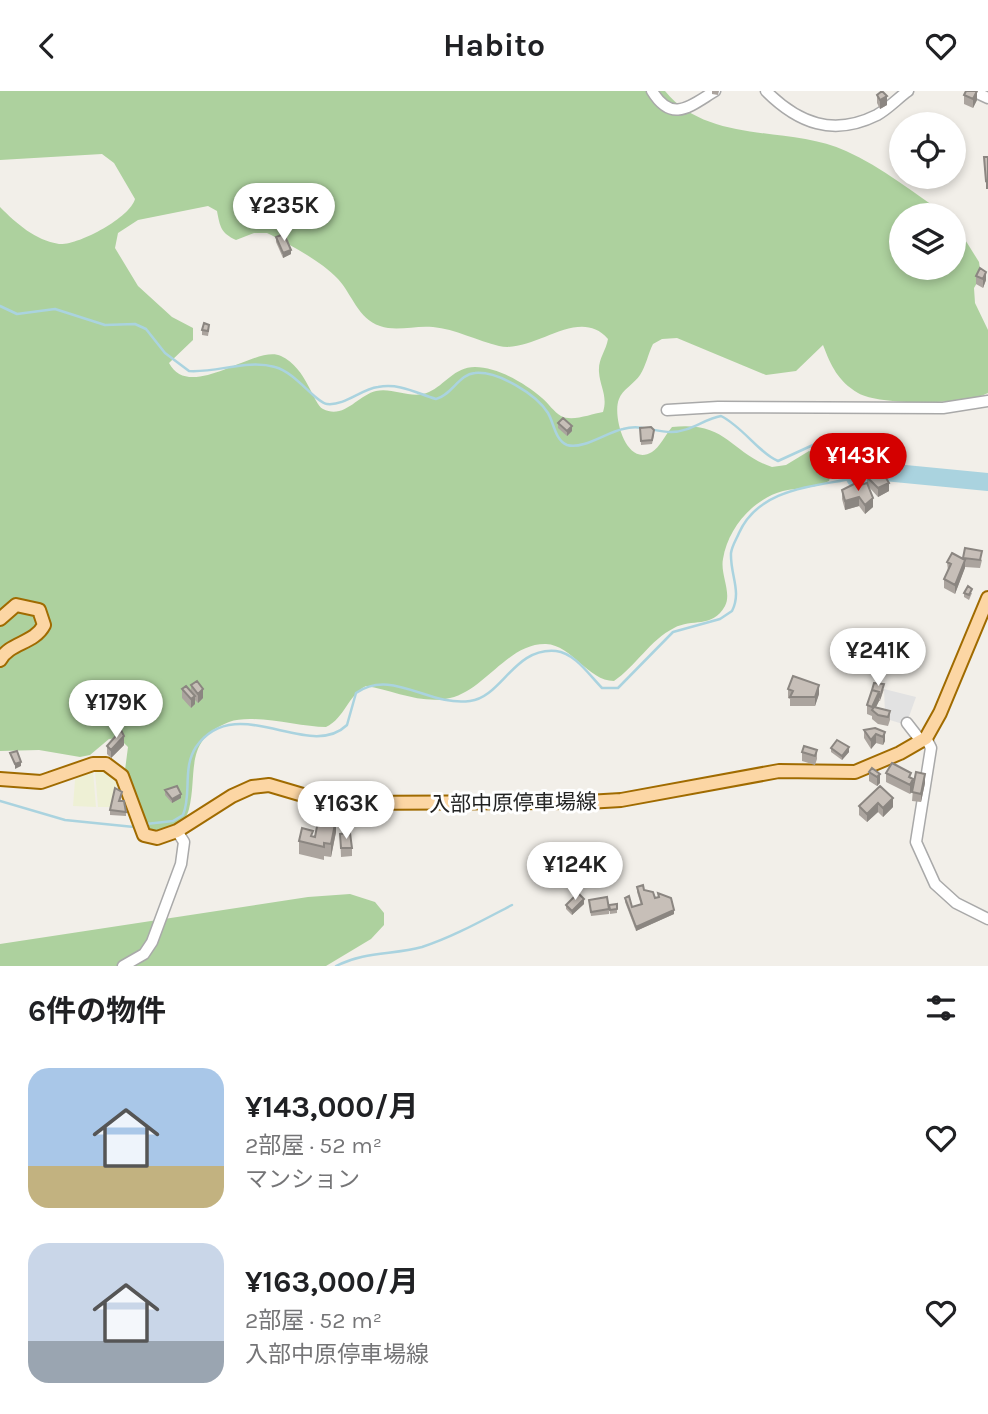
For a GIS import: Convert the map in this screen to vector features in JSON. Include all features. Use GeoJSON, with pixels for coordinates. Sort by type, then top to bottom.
{"type":"FeatureCollection","features":[{"type":"Feature","properties":{"kind":"main road"},"geometry":{"type":"LineString","coordinates":[[923,740],[940,713],[988,597]]}},
{"type":"Feature","properties":{"kind":"main road"},"geometry":{"type":"LineString","coordinates":[[0,619],[16,604],[25,605],[39,610],[44,625],[33,639],[7,650],[0,660]]}},
{"type":"Feature","properties":{"kind":"main road","name":"入部中原停車場線"},"geometry":{"type":"LineString","coordinates":[[0,779],[41,782],[93,764],[106,764],[122,776],[144,835],[157,838],[177,831],[232,796],[252,787],[269,785],[341,803],[598,802],[768,772],[855,772],[923,740]]}},
{"type":"Feature","properties":{"kind":"street"},"geometry":{"type":"LineString","coordinates":[[652,91],[661,104],[674,111],[686,108],[715,91]]}},
{"type":"Feature","properties":{"kind":"street"},"geometry":{"type":"LineString","coordinates":[[766,91],[798,116],[815,125],[830,126],[877,115],[908,91]]}},
{"type":"Feature","properties":{"kind":"street"},"geometry":{"type":"LineString","coordinates":[[973,91],[988,98]]}},
{"type":"Feature","properties":{"kind":"street"},"geometry":{"type":"LineString","coordinates":[[667,410],[718,407],[943,408],[988,401]]}},
{"type":"Feature","properties":{"kind":"street"},"geometry":{"type":"LineString","coordinates":[[907,723],[931,748],[916,842],[935,884],[956,903],[988,919]]}},
{"type":"Feature","properties":{"kind":"street"},"geometry":{"type":"LineString","coordinates":[[123,966],[144,954],[152,942],[181,864],[184,842],[177,831]]}},
{"type":"Feature","properties":{"kind":"green space"},"geometry":{"type":"Polygon","coordinates":[[[0,91],[665,91],[683,108],[727,127],[800,138],[846,151],[889,176],[889,189],[909,189],[929,203],[889,203],[889,280],[966,280],[966,241],[979,262],[981,276],[974,288],[975,303],[988,330],[988,393],[943,402],[885,400],[858,393],[845,383],[832,366],[823,345],[796,371],[766,375],[677,338],[662,339],[653,344],[640,375],[623,393],[617,407],[623,437],[635,453],[643,455],[652,452],[672,427],[691,426],[717,433],[758,461],[772,467],[786,465],[809,451],[821,455],[832,471],[829,481],[772,495],[752,508],[736,526],[723,559],[727,601],[720,613],[714,618],[681,625],[665,633],[614,681],[596,675],[564,650],[546,644],[520,651],[474,686],[450,698],[429,700],[366,686],[355,695],[338,718],[326,727],[250,719],[229,722],[214,729],[199,748],[195,759],[189,809],[183,821],[165,831],[152,832],[146,830],[125,770],[128,747],[119,738],[109,739],[90,755],[80,757],[39,750],[0,751],[0,207],[34,235],[50,242],[67,243],[90,236],[124,214],[135,199],[114,163],[102,154],[0,160],[0,91]],[[208,206],[138,220],[118,233],[115,248],[138,286],[172,317],[193,328],[193,340],[169,363],[179,374],[192,377],[207,375],[270,354],[281,356],[297,369],[319,406],[331,412],[344,409],[376,391],[423,394],[435,389],[455,373],[475,367],[501,373],[519,382],[565,418],[603,412],[604,396],[599,367],[608,339],[596,330],[570,328],[513,347],[499,346],[441,328],[380,326],[366,318],[338,279],[314,259],[267,233],[254,233],[236,240],[227,235],[217,211],[208,206]]]}},
{"type":"Feature","properties":{"kind":"green space"},"geometry":{"type":"Polygon","coordinates":[[[107,769],[119,780],[110,807],[98,807],[95,771],[107,769]]]}},
{"type":"Feature","properties":{"kind":"green space"},"geometry":{"type":"Polygon","coordinates":[[[93,771],[96,807],[73,806],[75,780],[82,773],[93,771]]]}},
{"type":"Feature","properties":{"kind":"green space"},"geometry":{"type":"Polygon","coordinates":[[[350,894],[375,902],[384,913],[384,925],[371,939],[326,966],[0,966],[0,944],[308,897],[350,894]]]}},
{"type":"Feature","properties":{"kind":"shaded area"},"geometry":{"type":"Polygon","coordinates":[[[884,689],[916,697],[906,725],[890,720],[885,713],[884,689]]]}},
{"type":"Feature","properties":{"kind":"building"},"geometry":{"type":"Polygon","coordinates":[[[882,91],[887,96],[880,100],[877,95],[882,91]]]}},
{"type":"Feature","properties":{"kind":"building"},"geometry":{"type":"Polygon","coordinates":[[[966,91],[977,91],[973,99],[964,95],[966,91]]]}},
{"type":"Feature","properties":{"kind":"building"},"geometry":{"type":"Polygon","coordinates":[[[984,157],[988,157],[986,181],[984,157]]]}},
{"type":"Feature","properties":{"kind":"building"},"geometry":{"type":"Polygon","coordinates":[[[284,234],[291,250],[283,253],[276,237],[284,234]]]}},
{"type":"Feature","properties":{"kind":"building"},"geometry":{"type":"Polygon","coordinates":[[[980,268],[986,272],[983,279],[976,276],[980,268]]]}},
{"type":"Feature","properties":{"kind":"building"},"geometry":{"type":"Polygon","coordinates":[[[204,323],[209,325],[208,331],[202,330],[204,323]]]}},
{"type":"Feature","properties":{"kind":"building"},"geometry":{"type":"Polygon","coordinates":[[[563,418],[572,426],[567,431],[558,423],[563,418]]]}},
{"type":"Feature","properties":{"kind":"building"},"geometry":{"type":"Polygon","coordinates":[[[651,427],[654,430],[652,440],[641,441],[640,428],[651,427]]]}},
{"type":"Feature","properties":{"kind":"building"},"geometry":{"type":"Polygon","coordinates":[[[882,471],[889,483],[878,488],[867,477],[882,471]]]}},
{"type":"Feature","properties":{"kind":"building"},"geometry":{"type":"Polygon","coordinates":[[[856,483],[857,486],[867,483],[873,498],[865,505],[859,497],[845,501],[842,490],[856,483]]]}},
{"type":"Feature","properties":{"kind":"building"},"geometry":{"type":"Polygon","coordinates":[[[965,548],[982,551],[980,560],[963,558],[965,548]]]}},
{"type":"Feature","properties":{"kind":"building"},"geometry":{"type":"Polygon","coordinates":[[[952,553],[965,560],[955,585],[944,579],[951,564],[947,562],[952,553]]]}},
{"type":"Feature","properties":{"kind":"building"},"geometry":{"type":"Polygon","coordinates":[[[968,586],[972,589],[969,595],[964,593],[968,586]]]}},
{"type":"Feature","properties":{"kind":"building"},"geometry":{"type":"Polygon","coordinates":[[[793,676],[819,685],[815,697],[790,697],[793,691],[788,689],[793,676]]]}},
{"type":"Feature","properties":{"kind":"building"},"geometry":{"type":"Polygon","coordinates":[[[197,681],[203,689],[198,694],[191,685],[197,681]]]}},
{"type":"Feature","properties":{"kind":"building"},"geometry":{"type":"Polygon","coordinates":[[[874,683],[884,684],[880,697],[879,692],[872,690],[874,683]]]}},
{"type":"Feature","properties":{"kind":"building"},"geometry":{"type":"Polygon","coordinates":[[[186,686],[195,696],[191,699],[182,689],[186,686]]]}},
{"type":"Feature","properties":{"kind":"building"},"geometry":{"type":"Polygon","coordinates":[[[872,690],[879,692],[872,707],[867,705],[872,690]]]}},
{"type":"Feature","properties":{"kind":"building"},"geometry":{"type":"Polygon","coordinates":[[[874,707],[890,711],[888,717],[878,715],[872,710],[874,707]]]}},
{"type":"Feature","properties":{"kind":"building"},"geometry":{"type":"Polygon","coordinates":[[[875,728],[885,732],[883,737],[876,734],[871,740],[864,730],[875,728]]]}},
{"type":"Feature","properties":{"kind":"building"},"geometry":{"type":"Polygon","coordinates":[[[121,730],[124,736],[111,750],[107,746],[121,730]]]}},
{"type":"Feature","properties":{"kind":"building"},"geometry":{"type":"Polygon","coordinates":[[[837,740],[849,747],[842,756],[831,748],[837,740]]]}},
{"type":"Feature","properties":{"kind":"building"},"geometry":{"type":"Polygon","coordinates":[[[804,746],[817,750],[815,756],[802,752],[804,746]]]}},
{"type":"Feature","properties":{"kind":"building"},"geometry":{"type":"Polygon","coordinates":[[[17,751],[21,762],[15,764],[10,753],[17,751]]]}},
{"type":"Feature","properties":{"kind":"building"},"geometry":{"type":"Polygon","coordinates":[[[892,763],[911,773],[909,777],[913,779],[910,785],[886,773],[892,763]]]}},
{"type":"Feature","properties":{"kind":"building"},"geometry":{"type":"Polygon","coordinates":[[[872,768],[880,774],[877,777],[869,772],[872,768]]]}},
{"type":"Feature","properties":{"kind":"building"},"geometry":{"type":"Polygon","coordinates":[[[916,772],[925,774],[921,794],[912,792],[916,772]]]}},
{"type":"Feature","properties":{"kind":"building"},"geometry":{"type":"Polygon","coordinates":[[[177,786],[181,794],[172,799],[165,790],[177,786]]]}},
{"type":"Feature","properties":{"kind":"building"},"geometry":{"type":"Polygon","coordinates":[[[880,786],[893,798],[883,808],[878,803],[867,814],[859,806],[880,786]]]}},
{"type":"Feature","properties":{"kind":"building"},"geometry":{"type":"Polygon","coordinates":[[[115,788],[122,792],[119,801],[124,801],[126,812],[110,810],[115,788]]]}},
{"type":"Feature","properties":{"kind":"building"},"geometry":{"type":"Polygon","coordinates":[[[336,813],[336,819],[327,817],[329,814],[336,813]]]}},
{"type":"Feature","properties":{"kind":"building"},"geometry":{"type":"Polygon","coordinates":[[[319,816],[336,819],[331,844],[324,843],[324,847],[299,841],[302,828],[313,831],[311,836],[315,837],[319,816]]]}},
{"type":"Feature","properties":{"kind":"building"},"geometry":{"type":"Polygon","coordinates":[[[350,833],[352,848],[341,848],[340,834],[350,833]]]}},
{"type":"Feature","properties":{"kind":"building"},"geometry":{"type":"Polygon","coordinates":[[[643,885],[644,890],[653,892],[655,898],[659,897],[658,893],[671,898],[674,910],[636,927],[625,898],[629,896],[632,907],[642,904],[637,887],[643,885]]]}},
{"type":"Feature","properties":{"kind":"building"},"geometry":{"type":"Polygon","coordinates":[[[578,893],[584,899],[572,911],[566,905],[578,893]]]}},
{"type":"Feature","properties":{"kind":"building"},"geometry":{"type":"Polygon","coordinates":[[[607,897],[609,909],[591,912],[589,900],[607,897]]]}},
{"type":"Feature","properties":{"kind":"building"},"geometry":{"type":"Polygon","coordinates":[[[617,904],[617,909],[610,910],[609,905],[617,904]]]}},
{"type":"Feature","properties":{"kind":"waterway"},"geometry":{"type":"LineString","coordinates":[[0,306],[17,314],[55,309],[105,325],[135,324],[146,329],[165,353],[189,371],[243,365],[275,367],[283,370],[317,399],[327,404],[340,402],[372,388],[386,386],[408,389],[436,399],[469,374],[484,373],[516,385],[535,398],[548,413],[563,443],[573,446],[630,428],[678,431],[721,416],[778,461],[813,445],[855,478]]}},
{"type":"Feature","properties":{"kind":"waterway"},"geometry":{"type":"LineString","coordinates":[[855,478],[874,471],[988,482]]}},
{"type":"Feature","properties":{"kind":"waterway"},"geometry":{"type":"LineString","coordinates":[[146,824],[173,821],[183,815],[189,764],[196,747],[212,731],[231,725],[251,725],[313,736],[331,734],[347,725],[356,693],[370,686],[397,686],[440,699],[470,701],[481,698],[519,664],[542,652],[556,651],[570,656],[602,688],[618,688],[673,632],[720,619],[732,611],[736,597],[732,550],[748,518],[760,507],[773,498],[805,487],[855,478]]}},
{"type":"Feature","properties":{"kind":"waterway"},"geometry":{"type":"LineString","coordinates":[[0,801],[65,820],[134,827]]}},
{"type":"Feature","properties":{"kind":"waterway"},"geometry":{"type":"LineString","coordinates":[[336,966],[358,958],[422,947],[512,905]]}}]}
